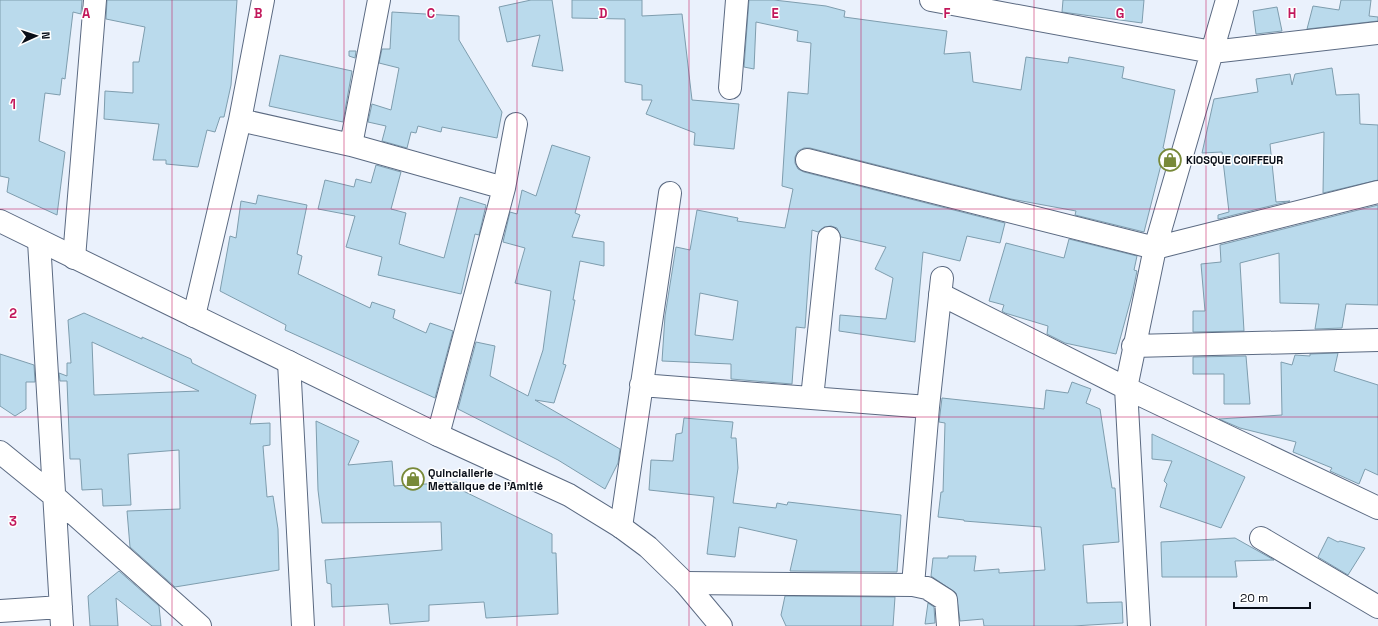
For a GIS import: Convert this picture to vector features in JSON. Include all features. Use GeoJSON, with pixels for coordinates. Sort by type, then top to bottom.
{"type":"FeatureCollection","features":[{"type":"Feature","properties":{"kind":"street"},"geometry":{"type":"LineString","coordinates":[[74,258],[95,0]]}},
{"type":"Feature","properties":{"kind":"street"},"geometry":{"type":"LineString","coordinates":[[194,316],[240,120],[263,0]]}},
{"type":"Feature","properties":{"kind":"street"},"geometry":{"type":"LineString","coordinates":[[352,144],[379,0]]}},
{"type":"Feature","properties":{"kind":"street"},"geometry":{"type":"LineString","coordinates":[[730,88],[737,0]]}},
{"type":"Feature","properties":{"kind":"street"},"geometry":{"type":"LineString","coordinates":[[931,0],[989,5],[1212,52],[1378,33]]}},
{"type":"Feature","properties":{"kind":"street"},"geometry":{"type":"LineString","coordinates":[[1139,626],[1126,388],[1155,248],[1227,0]]}},
{"type":"Feature","properties":{"kind":"street"},"geometry":{"type":"LineString","coordinates":[[240,120],[352,144],[504,188]]}},
{"type":"Feature","properties":{"kind":"street"},"geometry":{"type":"LineString","coordinates":[[438,435],[504,188],[516,124]]}},
{"type":"Feature","properties":{"kind":"street"},"geometry":{"type":"LineString","coordinates":[[807,160],[1155,248],[1378,192]]}},
{"type":"Feature","properties":{"kind":"street"},"geometry":{"type":"LineString","coordinates":[[621,527],[670,193]]}},
{"type":"Feature","properties":{"kind":"street"},"geometry":{"type":"LineString","coordinates":[[0,221],[438,435],[569,495],[621,527],[648,547],[685,583],[721,626]]}},
{"type":"Feature","properties":{"kind":"street"},"geometry":{"type":"LineString","coordinates":[[812,398],[829,238]]}},
{"type":"Feature","properties":{"kind":"street"},"geometry":{"type":"LineString","coordinates":[[0,611],[61,617],[39,241]]}},
{"type":"Feature","properties":{"kind":"street"},"geometry":{"type":"LineString","coordinates":[[913,585],[928,407],[941,286],[1126,388],[1378,508]]}},
{"type":"Feature","properties":{"kind":"street"},"geometry":{"type":"LineString","coordinates":[[1134,346],[1378,340]]}},
{"type":"Feature","properties":{"kind":"street"},"geometry":{"type":"LineString","coordinates":[[289,362],[303,626]]}},
{"type":"Feature","properties":{"kind":"street"},"geometry":{"type":"LineString","coordinates":[[641,385],[928,407]]}},
{"type":"Feature","properties":{"kind":"street"},"geometry":{"type":"LineString","coordinates":[[0,452],[54,496],[200,626]]}},
{"type":"Feature","properties":{"kind":"street"},"geometry":{"type":"LineString","coordinates":[[1261,538],[1378,607]]}},
{"type":"Feature","properties":{"kind":"street"},"geometry":{"type":"LineString","coordinates":[[685,583],[913,585],[927,588],[946,600],[948,626]]}},
{"type":"Feature","properties":{"kind":"building"},"geometry":{"type":"Polygon","coordinates":[[[0,0],[82,0],[81,14],[73,12],[65,79],[62,78],[60,95],[45,93],[39,141],[65,152],[57,215],[7,192],[9,178],[0,176],[0,0]]]}},
{"type":"Feature","properties":{"kind":"building"},"geometry":{"type":"Polygon","coordinates":[[[107,0],[237,0],[231,85],[224,117],[220,117],[215,132],[207,130],[198,167],[166,164],[166,160],[153,160],[159,124],[104,119],[105,91],[133,93],[133,62],[139,62],[145,27],[106,19],[107,0]]]}},
{"type":"Feature","properties":{"kind":"building"},"geometry":{"type":"Polygon","coordinates":[[[531,0],[552,0],[563,71],[532,66],[540,35],[507,42],[499,7],[531,0]]]}},
{"type":"Feature","properties":{"kind":"building"},"geometry":{"type":"Polygon","coordinates":[[[572,0],[642,0],[642,16],[682,14],[692,100],[739,104],[734,149],[694,145],[695,133],[646,114],[652,100],[642,100],[642,85],[625,82],[625,19],[572,18],[572,0]]]}},
{"type":"Feature","properties":{"kind":"building"},"geometry":{"type":"Polygon","coordinates":[[[749,0],[774,0],[826,6],[845,11],[844,17],[947,31],[944,54],[970,52],[973,82],[1021,90],[1026,57],[1068,63],[1069,57],[1124,67],[1122,78],[1175,90],[1163,148],[1165,149],[1144,232],[1075,215],[1076,211],[1011,199],[810,148],[804,148],[798,151],[795,157],[795,163],[798,169],[804,172],[1005,223],[1000,243],[967,236],[960,261],[923,252],[915,342],[839,331],[840,315],[886,319],[893,278],[875,269],[886,247],[841,237],[837,228],[831,226],[824,227],[818,232],[812,230],[805,328],[796,327],[792,384],[731,379],[731,364],[662,361],[665,316],[676,247],[690,250],[697,210],[738,218],[737,221],[785,228],[793,189],[782,186],[788,92],[808,94],[811,43],[797,41],[798,31],[756,22],[754,69],[744,67],[749,0]],[[700,293],[695,335],[733,340],[738,301],[700,293]]]}},
{"type":"Feature","properties":{"kind":"building"},"geometry":{"type":"Polygon","coordinates":[[[1063,0],[1144,0],[1142,23],[1062,12],[1063,0]]]}},
{"type":"Feature","properties":{"kind":"building"},"geometry":{"type":"Polygon","coordinates":[[[1341,0],[1371,0],[1369,16],[1378,17],[1378,21],[1307,29],[1313,6],[1339,10],[1341,0]]]}},
{"type":"Feature","properties":{"kind":"building"},"geometry":{"type":"Polygon","coordinates":[[[1277,7],[1282,31],[1256,34],[1253,11],[1277,7]]]}},
{"type":"Feature","properties":{"kind":"building"},"geometry":{"type":"Polygon","coordinates":[[[392,12],[459,16],[459,40],[502,112],[497,138],[442,127],[441,132],[418,126],[416,133],[411,132],[407,148],[382,141],[386,126],[368,122],[372,104],[391,110],[399,68],[379,63],[382,49],[390,49],[392,12]]]}},
{"type":"Feature","properties":{"kind":"building"},"geometry":{"type":"Polygon","coordinates":[[[349,51],[356,51],[355,58],[349,56],[349,51]]]}},
{"type":"Feature","properties":{"kind":"building"},"geometry":{"type":"Polygon","coordinates":[[[280,55],[352,71],[343,122],[269,106],[280,55]]]}},
{"type":"Feature","properties":{"kind":"building"},"geometry":{"type":"Polygon","coordinates":[[[1332,68],[1336,95],[1359,94],[1360,124],[1378,125],[1378,180],[1323,193],[1324,132],[1270,144],[1276,202],[1290,201],[1218,219],[1218,215],[1229,212],[1222,152],[1202,153],[1214,99],[1258,92],[1256,79],[1290,74],[1292,85],[1295,74],[1332,68]]]}},
{"type":"Feature","properties":{"kind":"building"},"geometry":{"type":"Polygon","coordinates":[[[552,145],[590,157],[575,213],[580,215],[572,237],[604,242],[604,266],[580,261],[573,300],[575,300],[563,364],[566,365],[554,403],[535,400],[620,449],[618,463],[605,489],[558,460],[458,409],[476,342],[495,346],[490,376],[528,396],[543,350],[551,291],[515,283],[525,248],[503,242],[510,212],[517,214],[522,190],[536,196],[552,145]]]}},
{"type":"Feature","properties":{"kind":"building"},"geometry":{"type":"Polygon","coordinates":[[[376,165],[401,172],[391,209],[406,213],[399,244],[444,258],[460,197],[486,205],[479,235],[475,234],[461,294],[378,275],[382,257],[346,247],[355,216],[318,209],[325,180],[354,187],[356,179],[371,183],[376,165]]]}},
{"type":"Feature","properties":{"kind":"building"},"geometry":{"type":"Polygon","coordinates":[[[258,195],[307,205],[297,254],[302,256],[298,274],[370,308],[372,302],[395,310],[393,318],[426,333],[430,323],[453,331],[435,398],[285,330],[286,325],[220,291],[230,236],[236,238],[241,201],[256,204],[258,195]]]}},
{"type":"Feature","properties":{"kind":"building"},"geometry":{"type":"Polygon","coordinates":[[[1378,205],[1378,305],[1346,304],[1342,328],[1315,329],[1319,304],[1280,303],[1279,253],[1240,263],[1244,331],[1193,332],[1193,311],[1205,311],[1201,264],[1221,262],[1220,245],[1378,205]]]}},
{"type":"Feature","properties":{"kind":"building"},"geometry":{"type":"Polygon","coordinates":[[[1069,239],[1137,256],[1134,270],[1137,271],[1132,295],[1116,354],[1065,343],[1047,334],[1048,326],[1005,313],[1002,311],[1004,305],[989,301],[1006,243],[1064,258],[1069,239]]]}},
{"type":"Feature","properties":{"kind":"building"},"geometry":{"type":"Polygon","coordinates":[[[84,313],[191,359],[192,363],[256,395],[250,424],[270,423],[270,445],[263,446],[267,497],[273,496],[278,529],[279,570],[175,587],[130,547],[127,511],[180,509],[179,450],[128,454],[131,505],[103,506],[102,489],[82,490],[80,459],[70,459],[67,381],[60,381],[59,373],[67,376],[67,363],[71,363],[68,320],[84,313]],[[92,342],[94,395],[199,391],[92,342]]]}},
{"type":"Feature","properties":{"kind":"building"},"geometry":{"type":"Polygon","coordinates":[[[1338,353],[1334,371],[1378,385],[1378,475],[1365,469],[1359,484],[1330,471],[1332,468],[1293,452],[1296,442],[1240,428],[1219,419],[1282,415],[1281,362],[1292,365],[1295,355],[1310,356],[1310,354],[1338,353]]]}},
{"type":"Feature","properties":{"kind":"building"},"geometry":{"type":"Polygon","coordinates":[[[0,354],[34,365],[35,382],[26,382],[26,409],[15,416],[0,406],[0,354]]]}},
{"type":"Feature","properties":{"kind":"building"},"geometry":{"type":"Polygon","coordinates":[[[1246,356],[1250,404],[1224,404],[1224,374],[1193,374],[1193,357],[1246,356]]]}},
{"type":"Feature","properties":{"kind":"building"},"geometry":{"type":"Polygon","coordinates":[[[1072,382],[1091,389],[1086,403],[1100,409],[1112,488],[1115,488],[1119,542],[1083,545],[1087,603],[1122,602],[1123,623],[1073,626],[984,626],[983,619],[960,621],[956,593],[931,576],[933,558],[948,558],[948,556],[976,556],[974,571],[999,569],[999,573],[1045,570],[1041,527],[964,521],[938,517],[941,492],[943,492],[945,423],[939,422],[942,398],[1044,409],[1046,390],[1068,393],[1072,382]]]}},
{"type":"Feature","properties":{"kind":"building"},"geometry":{"type":"Polygon","coordinates":[[[684,418],[733,422],[731,438],[736,438],[738,468],[733,503],[776,508],[777,503],[787,505],[788,502],[901,515],[897,572],[790,571],[797,540],[739,527],[735,557],[707,554],[714,497],[649,490],[651,460],[673,461],[676,434],[682,433],[684,418]]]}},
{"type":"Feature","properties":{"kind":"building"},"geometry":{"type":"Polygon","coordinates":[[[316,421],[359,441],[348,465],[392,461],[394,486],[457,482],[457,488],[552,534],[552,553],[556,553],[558,614],[486,618],[484,602],[429,605],[429,621],[390,624],[388,604],[332,607],[331,584],[327,583],[325,560],[442,550],[441,522],[322,523],[318,490],[316,421]]]}},
{"type":"Feature","properties":{"kind":"building"},"geometry":{"type":"Polygon","coordinates":[[[1152,434],[1245,477],[1221,528],[1160,507],[1167,484],[1164,481],[1172,461],[1152,459],[1152,434]]]}},
{"type":"Feature","properties":{"kind":"building"},"geometry":{"type":"Polygon","coordinates":[[[1328,537],[1338,542],[1340,541],[1365,548],[1348,575],[1318,557],[1328,537]]]}},
{"type":"Feature","properties":{"kind":"building"},"geometry":{"type":"Polygon","coordinates":[[[1235,538],[1274,560],[1235,561],[1237,577],[1162,577],[1161,542],[1235,538]]]}},
{"type":"Feature","properties":{"kind":"building"},"geometry":{"type":"Polygon","coordinates":[[[119,571],[159,606],[161,626],[152,626],[116,598],[118,626],[90,626],[88,596],[119,571]]]}},
{"type":"Feature","properties":{"kind":"building"},"geometry":{"type":"Polygon","coordinates":[[[785,596],[895,597],[893,626],[786,626],[781,615],[785,596]]]}},
{"type":"Feature","properties":{"kind":"building"},"geometry":{"type":"Polygon","coordinates":[[[928,603],[934,607],[935,623],[925,624],[928,603]]]}},
{"type":"Feature","properties":{"kind":"place","name":"KIOSQUE COIFFEUR"},"geometry":{"type":"Point","coordinates":[1170,160]}},
{"type":"Feature","properties":{"kind":"place","name":"Quinciallerie Mettalique de l'Amitié"},"geometry":{"type":"Point","coordinates":[413,479]}}]}
